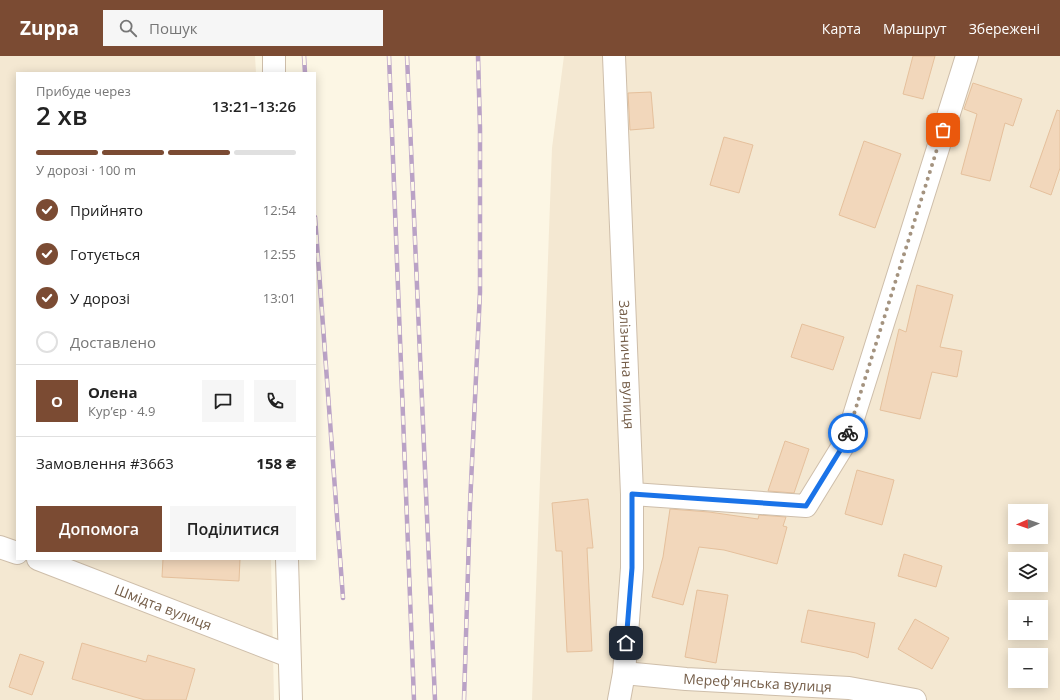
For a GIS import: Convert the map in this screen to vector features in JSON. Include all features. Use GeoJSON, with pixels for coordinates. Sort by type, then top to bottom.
{"type":"FeatureCollection","features":[{"type":"Feature","properties":{"kind":"street"},"geometry":{"type":"LineString","coordinates":[[274,56],[274,72]]}},
{"type":"Feature","properties":{"kind":"street","name":"Залізнична вулиця"},"geometry":{"type":"LineString","coordinates":[[614,56],[632,494],[632,568],[624,673],[619,700]]}},
{"type":"Feature","properties":{"kind":"street"},"geometry":{"type":"LineString","coordinates":[[632,494],[806,506],[846,441],[967,56]]}},
{"type":"Feature","properties":{"kind":"street"},"geometry":{"type":"LineString","coordinates":[[0,547],[16,552]]}},
{"type":"Feature","properties":{"kind":"street","name":"Шмідта вулиця"},"geometry":{"type":"LineString","coordinates":[[41,560],[289,656]]}},
{"type":"Feature","properties":{"kind":"street"},"geometry":{"type":"LineString","coordinates":[[287,560],[291,700]]}},
{"type":"Feature","properties":{"kind":"street","name":"Мереф'янська вулиця"},"geometry":{"type":"LineString","coordinates":[[624,673],[686,679],[849,688],[914,700]]}},
{"type":"Feature","properties":{"kind":"shaded area"},"geometry":{"type":"Polygon","coordinates":[[[0,56],[255,56],[256,72],[16,72],[16,560],[271,560],[274,700],[0,700],[0,56]]]}},
{"type":"Feature","properties":{"kind":"shaded area"},"geometry":{"type":"Polygon","coordinates":[[[564,56],[1060,56],[1060,700],[532,700],[552,148],[564,56]]]}},
{"type":"Feature","properties":{"kind":"building"},"geometry":{"type":"Polygon","coordinates":[[[913,56],[935,56],[923,99],[903,94],[913,56]]]}},
{"type":"Feature","properties":{"kind":"building"},"geometry":{"type":"Polygon","coordinates":[[[973,83],[1022,99],[1013,126],[1005,123],[990,181],[961,174],[977,114],[964,109],[973,83]]]}},
{"type":"Feature","properties":{"kind":"building"},"geometry":{"type":"Polygon","coordinates":[[[651,92],[654,128],[630,130],[628,93],[651,92]]]}},
{"type":"Feature","properties":{"kind":"building"},"geometry":{"type":"Polygon","coordinates":[[[1057,110],[1060,111],[1060,168],[1051,195],[1030,187],[1057,110]]]}},
{"type":"Feature","properties":{"kind":"building"},"geometry":{"type":"Polygon","coordinates":[[[724,137],[753,145],[739,193],[710,185],[724,137]]]}},
{"type":"Feature","properties":{"kind":"building"},"geometry":{"type":"Polygon","coordinates":[[[864,141],[901,154],[875,228],[839,215],[864,141]]]}},
{"type":"Feature","properties":{"kind":"building"},"geometry":{"type":"Polygon","coordinates":[[[917,285],[953,295],[940,347],[962,351],[957,377],[932,372],[920,419],[880,410],[899,329],[906,332],[917,285]]]}},
{"type":"Feature","properties":{"kind":"building"},"geometry":{"type":"Polygon","coordinates":[[[802,324],[844,337],[833,370],[791,357],[802,324]]]}},
{"type":"Feature","properties":{"kind":"building"},"geometry":{"type":"Polygon","coordinates":[[[785,441],[809,449],[794,493],[768,491],[785,441]]]}},
{"type":"Feature","properties":{"kind":"building"},"geometry":{"type":"Polygon","coordinates":[[[857,470],[894,480],[882,525],[845,514],[857,470]]]}},
{"type":"Feature","properties":{"kind":"building"},"geometry":{"type":"Polygon","coordinates":[[[588,499],[593,548],[587,548],[592,651],[567,652],[562,551],[556,551],[552,503],[588,499]]]}},
{"type":"Feature","properties":{"kind":"building"},"geometry":{"type":"Polygon","coordinates":[[[670,509],[709,512],[758,519],[759,515],[786,517],[783,526],[787,527],[777,564],[724,550],[699,547],[683,605],[652,597],[663,557],[670,509]]]}},
{"type":"Feature","properties":{"kind":"building"},"geometry":{"type":"Polygon","coordinates":[[[904,554],[942,566],[936,587],[898,576],[904,554]]]}},
{"type":"Feature","properties":{"kind":"building"},"geometry":{"type":"Polygon","coordinates":[[[163,560],[240,560],[239,581],[162,577],[163,560]]]}},
{"type":"Feature","properties":{"kind":"building"},"geometry":{"type":"Polygon","coordinates":[[[697,590],[728,595],[716,663],[685,657],[697,590]]]}},
{"type":"Feature","properties":{"kind":"building"},"geometry":{"type":"Polygon","coordinates":[[[808,610],[875,623],[868,658],[856,653],[801,642],[808,610]]]}},
{"type":"Feature","properties":{"kind":"building"},"geometry":{"type":"Polygon","coordinates":[[[915,619],[949,638],[932,669],[898,649],[915,619]]]}},
{"type":"Feature","properties":{"kind":"building"},"geometry":{"type":"Polygon","coordinates":[[[82,643],[146,662],[148,655],[195,669],[186,700],[145,700],[72,679],[82,643]]]}},
{"type":"Feature","properties":{"kind":"building"},"geometry":{"type":"Polygon","coordinates":[[[20,654],[44,662],[32,695],[9,687],[20,654]]]}},
{"type":"Feature","properties":{"kind":"railway"},"geometry":{"type":"LineString","coordinates":[[304,56],[305,72]]}},
{"type":"Feature","properties":{"kind":"railway"},"geometry":{"type":"LineString","coordinates":[[389,56],[414,700]]}},
{"type":"Feature","properties":{"kind":"railway"},"geometry":{"type":"LineString","coordinates":[[407,56],[435,700]]}},
{"type":"Feature","properties":{"kind":"railway"},"geometry":{"type":"LineString","coordinates":[[464,700],[470,505],[480,292],[480,128],[478,56]]}},
{"type":"Feature","properties":{"kind":"railway"},"geometry":{"type":"LineString","coordinates":[[316,231],[343,598]]}},
{"type":"Feature","properties":{"kind":"way so far"},"geometry":{"type":"LineString","coordinates":[[848,433],[943,130]]}},
{"type":"Feature","properties":{"kind":"route"},"geometry":{"type":"LineString","coordinates":[[626,643],[632,568],[632,494],[806,506],[846,441],[848,433]]}}]}
